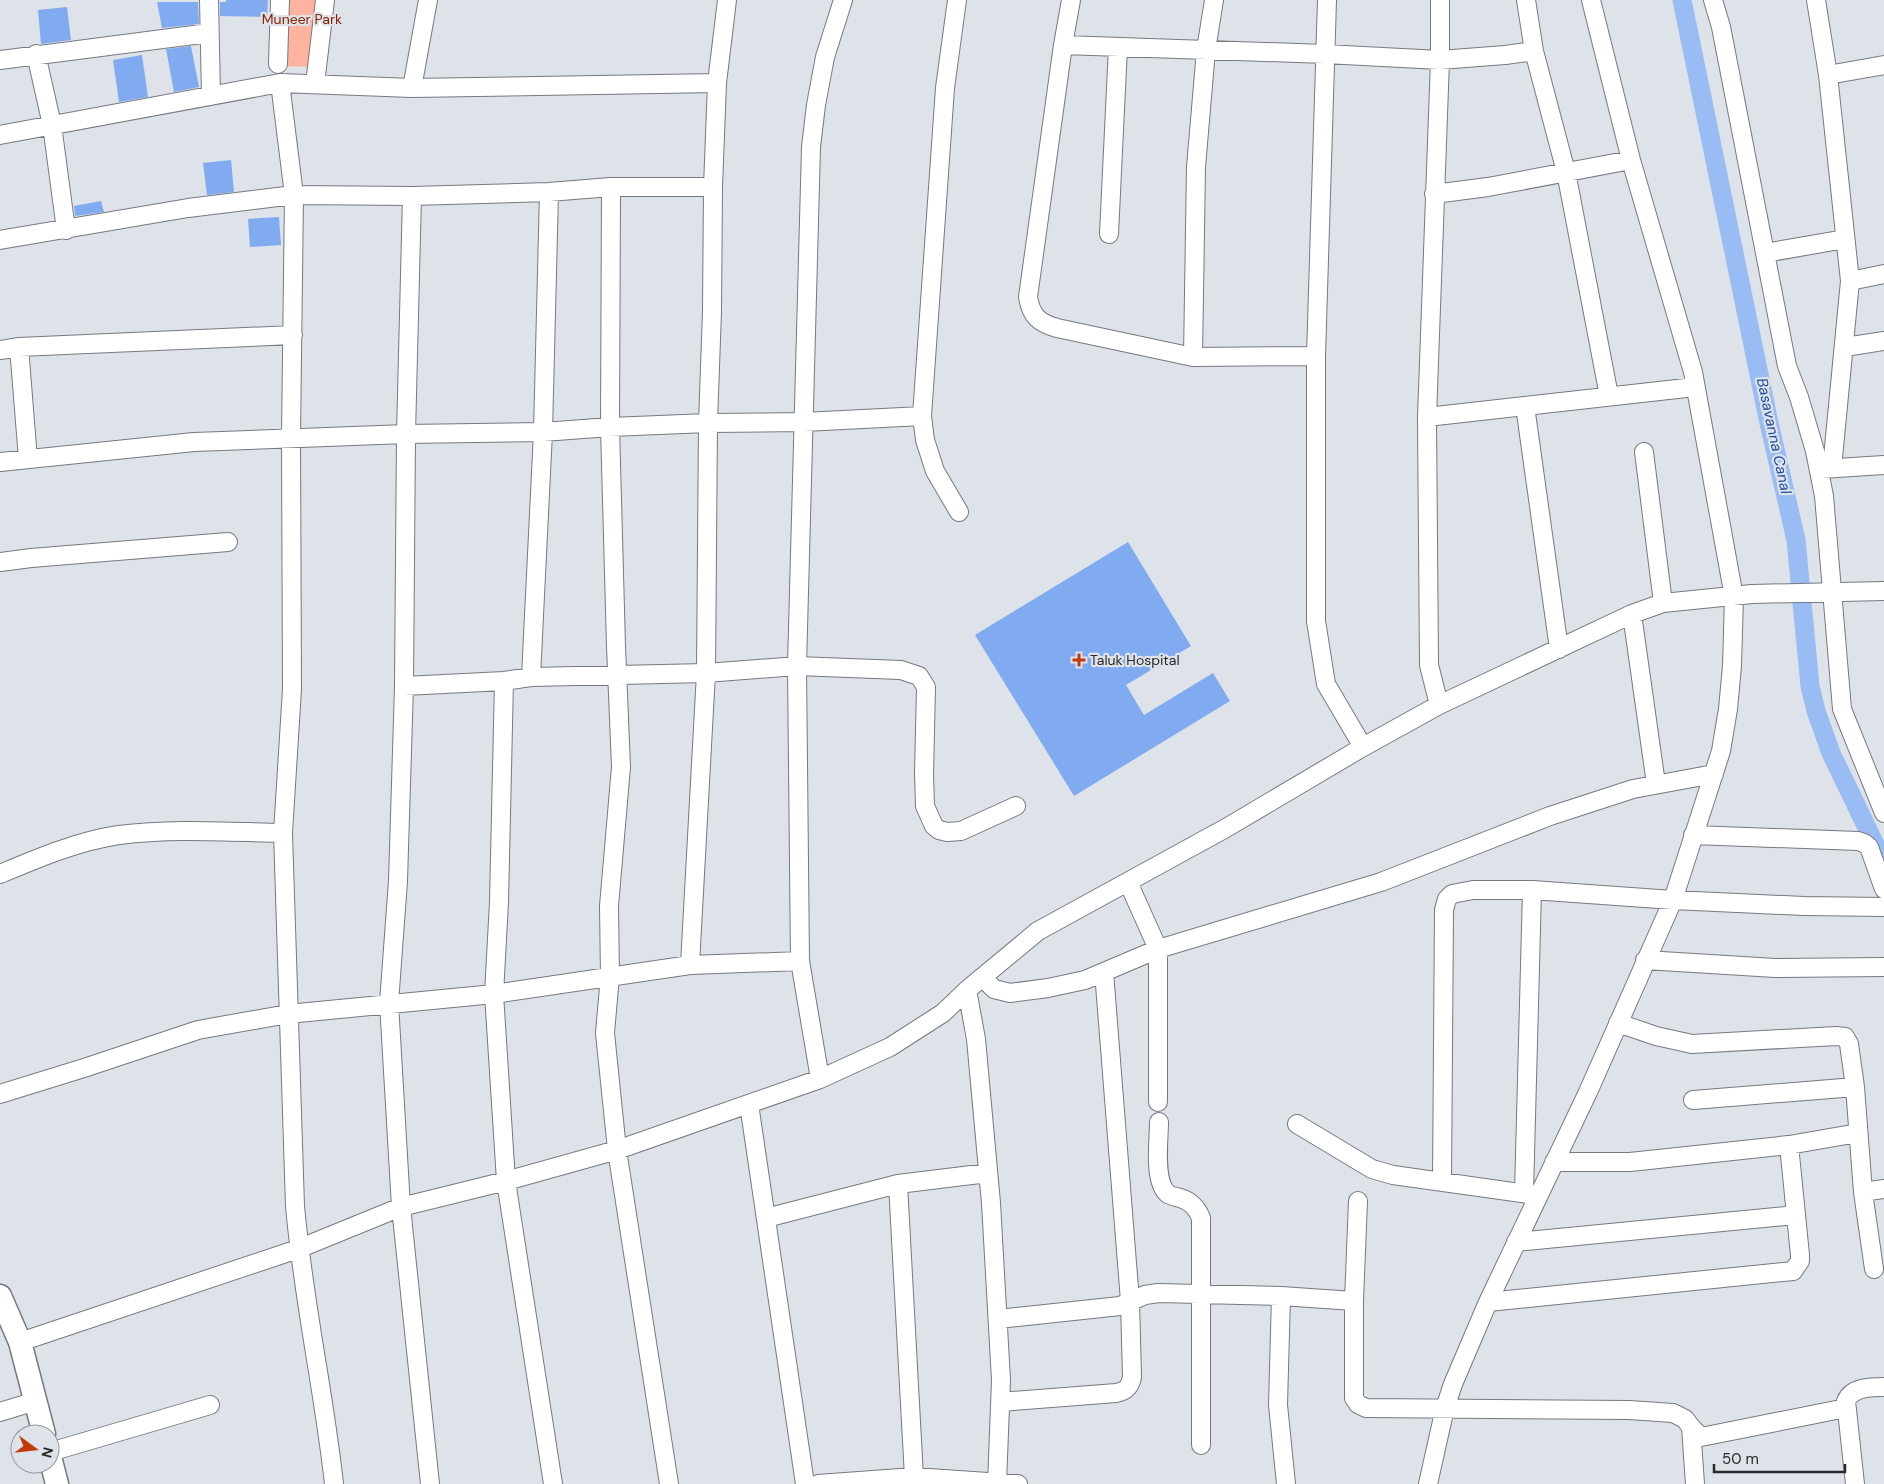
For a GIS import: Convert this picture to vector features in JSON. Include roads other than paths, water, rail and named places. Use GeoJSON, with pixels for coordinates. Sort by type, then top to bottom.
{"type":"FeatureCollection","features":[{"type":"Feature","properties":{"kind":"main road"},"geometry":{"type":"LineString","coordinates":[[0,1296],[20,1342],[42,1424]]}},
{"type":"Feature","properties":{"kind":"street"},"geometry":{"type":"LineString","coordinates":[[210,0],[211,96]]}},
{"type":"Feature","properties":{"kind":"street"},"geometry":{"type":"LineString","coordinates":[[278,64],[280,0]]}},
{"type":"Feature","properties":{"kind":"street"},"geometry":{"type":"LineString","coordinates":[[315,84],[325,0]]}},
{"type":"Feature","properties":{"kind":"street"},"geometry":{"type":"LineString","coordinates":[[412,88],[428,0]]}},
{"type":"Feature","properties":{"kind":"street"},"geometry":{"type":"LineString","coordinates":[[690,965],[706,673],[708,423],[712,311],[713,187],[717,83],[727,0]]}},
{"type":"Feature","properties":{"kind":"street"},"geometry":{"type":"LineString","coordinates":[[820,1079],[800,960],[797,666],[811,147],[825,57],[842,0]]}},
{"type":"Feature","properties":{"kind":"street"},"geometry":{"type":"LineString","coordinates":[[957,0],[945,88],[922,416],[925,440],[935,471],[958,512]]}},
{"type":"Feature","properties":{"kind":"street"},"geometry":{"type":"LineString","coordinates":[[1072,0],[1063,45],[1028,297],[1030,308],[1036,318],[1044,324],[1193,357],[1316,356]]}},
{"type":"Feature","properties":{"kind":"street"},"geometry":{"type":"LineString","coordinates":[[1193,357],[1196,167],[1206,50],[1214,0]]}},
{"type":"Feature","properties":{"kind":"street"},"geometry":{"type":"LineString","coordinates":[[1327,0],[1316,356],[1316,621],[1326,684],[1363,747]]}},
{"type":"Feature","properties":{"kind":"street"},"geometry":{"type":"LineString","coordinates":[[1439,705],[1429,665],[1427,417],[1440,60],[1440,0]]}},
{"type":"Feature","properties":{"kind":"street"},"geometry":{"type":"LineString","coordinates":[[1526,0],[1534,51],[1566,172],[1609,396]]}},
{"type":"Feature","properties":{"kind":"street"},"geometry":{"type":"LineString","coordinates":[[1531,1194],[1554,1162],[1588,1092],[1673,900],[1721,751],[1728,709],[1732,666],[1734,597],[1693,372],[1631,160],[1591,0]]}},
{"type":"Feature","properties":{"kind":"street"},"geometry":{"type":"LineString","coordinates":[[1713,0],[1721,27],[1787,366],[1825,468]]}},
{"type":"Feature","properties":{"kind":"street"},"geometry":{"type":"LineString","coordinates":[[1816,0],[1828,74],[1850,281],[1845,347],[1825,468],[1824,496],[1842,709],[1884,813]]}},
{"type":"Feature","properties":{"kind":"street"},"geometry":{"type":"LineString","coordinates":[[0,60],[209,33]]}},
{"type":"Feature","properties":{"kind":"street"},"geometry":{"type":"LineString","coordinates":[[1063,45],[1440,60],[1534,51]]}},
{"type":"Feature","properties":{"kind":"street"},"geometry":{"type":"LineString","coordinates":[[1109,234],[1118,47]]}},
{"type":"Feature","properties":{"kind":"street"},"geometry":{"type":"LineString","coordinates":[[36,54],[52,125],[66,230]]}},
{"type":"Feature","properties":{"kind":"street"},"geometry":{"type":"LineString","coordinates":[[1828,74],[1884,65]]}},
{"type":"Feature","properties":{"kind":"street"},"geometry":{"type":"LineString","coordinates":[[280,83],[294,195],[291,438],[292,689],[282,833],[295,1206],[298,1249],[329,1436],[334,1484]]}},
{"type":"Feature","properties":{"kind":"street"},"geometry":{"type":"LineString","coordinates":[[0,135],[280,83],[412,88],[717,83]]}},
{"type":"Feature","properties":{"kind":"street"},"geometry":{"type":"LineString","coordinates":[[1434,194],[1488,187],[1631,160]]}},
{"type":"Feature","properties":{"kind":"street"},"geometry":{"type":"LineString","coordinates":[[0,240],[188,208],[294,195],[412,196],[549,192],[611,187],[713,187]]}},
{"type":"Feature","properties":{"kind":"street"},"geometry":{"type":"LineString","coordinates":[[611,187],[610,427],[617,676],[622,767],[609,906],[610,976],[605,1033],[617,1150],[669,1484]]}},
{"type":"Feature","properties":{"kind":"street"},"geometry":{"type":"LineString","coordinates":[[531,677],[543,432],[549,192]]}},
{"type":"Feature","properties":{"kind":"street"},"geometry":{"type":"LineString","coordinates":[[412,196],[406,434],[404,686],[398,881],[389,1003],[401,1207],[430,1484]]}},
{"type":"Feature","properties":{"kind":"street"},"geometry":{"type":"LineString","coordinates":[[1765,253],[1845,239]]}},
{"type":"Feature","properties":{"kind":"street"},"geometry":{"type":"LineString","coordinates":[[1850,281],[1884,274]]}},
{"type":"Feature","properties":{"kind":"street"},"geometry":{"type":"LineString","coordinates":[[0,350],[19,347],[292,335]]}},
{"type":"Feature","properties":{"kind":"street"},"geometry":{"type":"LineString","coordinates":[[1845,347],[1884,341]]}},
{"type":"Feature","properties":{"kind":"street"},"geometry":{"type":"LineString","coordinates":[[19,347],[28,459]]}},
{"type":"Feature","properties":{"kind":"street"},"geometry":{"type":"LineString","coordinates":[[1427,417],[1695,387]]}},
{"type":"Feature","properties":{"kind":"street"},"geometry":{"type":"LineString","coordinates":[[1525,406],[1559,650]]}},
{"type":"Feature","properties":{"kind":"street"},"geometry":{"type":"LineString","coordinates":[[0,462],[194,442],[406,434],[543,432],[610,427],[804,422],[922,416]]}},
{"type":"Feature","properties":{"kind":"street"},"geometry":{"type":"LineString","coordinates":[[1644,452],[1663,603]]}},
{"type":"Feature","properties":{"kind":"street"},"geometry":{"type":"LineString","coordinates":[[1825,468],[1884,465]]}},
{"type":"Feature","properties":{"kind":"street"},"geometry":{"type":"LineString","coordinates":[[0,562],[228,542]]}},
{"type":"Feature","properties":{"kind":"street"},"geometry":{"type":"LineString","coordinates":[[20,1342],[298,1249],[401,1207],[506,1181],[617,1150],[820,1079],[890,1047],[943,1013],[966,990],[1038,931],[1226,828],[1363,747],[1439,705],[1632,614],[1663,603],[1752,594],[1884,591]]}},
{"type":"Feature","properties":{"kind":"street"},"geometry":{"type":"LineString","coordinates":[[1632,614],[1656,784]]}},
{"type":"Feature","properties":{"kind":"street"},"geometry":{"type":"LineString","coordinates":[[404,686],[504,681],[531,677],[706,673],[797,666],[901,670],[919,676],[926,687],[925,806],[929,817],[939,830],[947,832],[961,831],[1016,806]]}},
{"type":"Feature","properties":{"kind":"street"},"geometry":{"type":"LineString","coordinates":[[504,681],[499,902],[494,994],[506,1181],[553,1484]]}},
{"type":"Feature","properties":{"kind":"street"},"geometry":{"type":"LineString","coordinates":[[982,977],[994,989],[1010,993],[1048,988],[1085,980],[1158,949],[1381,882],[1550,816],[1633,788],[1714,774]]}},
{"type":"Feature","properties":{"kind":"street"},"geometry":{"type":"LineString","coordinates":[[0,874],[44,855],[97,839],[119,835],[173,831],[282,833]]}},
{"type":"Feature","properties":{"kind":"street"},"geometry":{"type":"LineString","coordinates":[[1693,835],[1858,841],[1869,847],[1884,889]]}},
{"type":"Feature","properties":{"kind":"street"},"geometry":{"type":"LineString","coordinates":[[1128,882],[1158,949],[1158,1102]]}},
{"type":"Feature","properties":{"kind":"street"},"geometry":{"type":"LineString","coordinates":[[1442,1182],[1444,910],[1447,899],[1452,894],[1473,890],[1532,890],[1673,900],[1804,906],[1884,907]]}},
{"type":"Feature","properties":{"kind":"street"},"geometry":{"type":"LineString","coordinates":[[1428,1484],[1445,1408],[1453,1384],[1516,1242],[1531,1194],[1532,890]]}},
{"type":"Feature","properties":{"kind":"street"},"geometry":{"type":"LineString","coordinates":[[0,1094],[198,1030],[288,1014],[494,994],[690,965],[800,960]]}},
{"type":"Feature","properties":{"kind":"street"},"geometry":{"type":"LineString","coordinates":[[1646,960],[1775,968],[1884,968]]}},
{"type":"Feature","properties":{"kind":"street"},"geometry":{"type":"LineString","coordinates":[[1000,1402],[1123,1392],[1128,1387],[1132,1377],[1130,1301],[1104,972]]}},
{"type":"Feature","properties":{"kind":"street"},"geometry":{"type":"LineString","coordinates":[[966,990],[976,1039],[998,1319],[1001,1380],[997,1483]]}},
{"type":"Feature","properties":{"kind":"street"},"geometry":{"type":"LineString","coordinates":[[1618,1023],[1656,1036],[1692,1044],[1841,1035],[1845,1037],[1849,1044],[1855,1087],[1863,1192],[1874,1269]]}},
{"type":"Feature","properties":{"kind":"street"},"geometry":{"type":"LineString","coordinates":[[1693,1100],[1855,1087]]}},
{"type":"Feature","properties":{"kind":"street"},"geometry":{"type":"LineString","coordinates":[[749,1104],[805,1484]]}},
{"type":"Feature","properties":{"kind":"street"},"geometry":{"type":"LineString","coordinates":[[1160,1122],[1159,1175],[1161,1183],[1169,1195],[1191,1203],[1202,1218],[1201,1445]]}},
{"type":"Feature","properties":{"kind":"street"},"geometry":{"type":"LineString","coordinates":[[1297,1124],[1372,1169],[1393,1175],[1531,1194]]}},
{"type":"Feature","properties":{"kind":"street"},"geometry":{"type":"LineString","coordinates":[[1554,1162],[1630,1162],[1789,1145],[1858,1133]]}},
{"type":"Feature","properties":{"kind":"street"},"geometry":{"type":"LineString","coordinates":[[1488,1302],[1793,1271],[1800,1261],[1789,1145]]}},
{"type":"Feature","properties":{"kind":"street"},"geometry":{"type":"LineString","coordinates":[[766,1218],[898,1184],[988,1173]]}},
{"type":"Feature","properties":{"kind":"street"},"geometry":{"type":"LineString","coordinates":[[898,1184],[914,1477]]}},
{"type":"Feature","properties":{"kind":"street"},"geometry":{"type":"LineString","coordinates":[[1863,1192],[1884,1189]]}},
{"type":"Feature","properties":{"kind":"street"},"geometry":{"type":"LineString","coordinates":[[1358,1201],[1354,1300],[1354,1398],[1358,1404],[1366,1408],[1628,1410],[1673,1413],[1685,1419],[1701,1437],[1846,1408]]}},
{"type":"Feature","properties":{"kind":"street"},"geometry":{"type":"LineString","coordinates":[[1516,1242],[1796,1215]]}},
{"type":"Feature","properties":{"kind":"street"},"geometry":{"type":"LineString","coordinates":[[998,1319],[1120,1306],[1145,1295],[1158,1293],[1354,1300]]}},
{"type":"Feature","properties":{"kind":"street"},"geometry":{"type":"LineString","coordinates":[[1281,1296],[1278,1405],[1286,1484]]}},
{"type":"Feature","properties":{"kind":"street"},"geometry":{"type":"LineString","coordinates":[[1855,1484],[1846,1408],[1848,1397],[1854,1391],[1861,1389],[1884,1387]]}},
{"type":"Feature","properties":{"kind":"street"},"geometry":{"type":"LineString","coordinates":[[0,1412],[36,1401]]}},
{"type":"Feature","properties":{"kind":"street"},"geometry":{"type":"LineString","coordinates":[[60,1449],[210,1405]]}},
{"type":"Feature","properties":{"kind":"street"},"geometry":{"type":"LineString","coordinates":[[1692,1427],[1695,1484]]}},
{"type":"Feature","properties":{"kind":"street"},"geometry":{"type":"LineString","coordinates":[[818,1484],[914,1477],[1018,1484]]}},
{"type":"Feature","properties":{"kind":"waterway","name":"Basavanna Canal"},"geometry":{"type":"LineString","coordinates":[[1682,0],[1769,423],[1796,540],[1810,686],[1816,711],[1831,753],[1883,861]]}},
{"type":"Feature","properties":{"kind":"place","name":"Taluk Hospital"},"geometry":{"type":"Point","coordinates":[1079,660]}},
{"type":"Feature","properties":{"kind":"park label","name":"Muneer Park"},"geometry":{"type":"Point","coordinates":[302,19]}}]}
